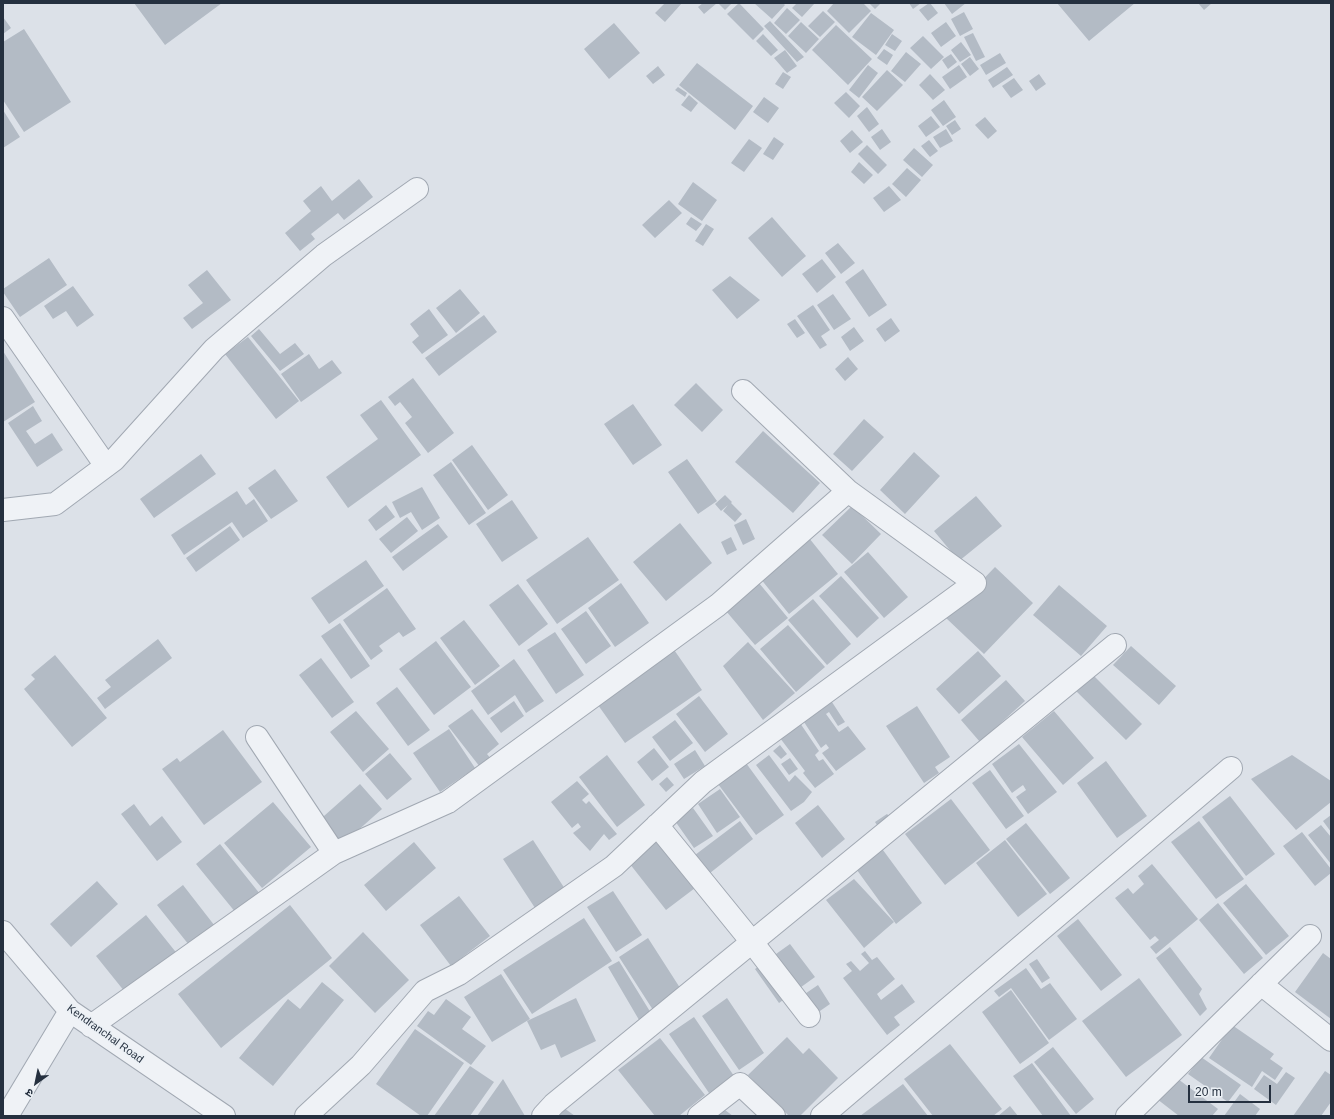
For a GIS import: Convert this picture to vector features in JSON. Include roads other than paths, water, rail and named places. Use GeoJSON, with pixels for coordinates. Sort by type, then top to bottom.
{"type":"FeatureCollection","features":[{"type":"Feature","properties":{"kind":"street"},"geometry":{"type":"LineString","coordinates":[[3,510],[55,504],[114,460],[214,349],[324,254],[417,189]]}},
{"type":"Feature","properties":{"kind":"street"},"geometry":{"type":"LineString","coordinates":[[3,318],[106,466]]}},
{"type":"Feature","properties":{"kind":"street"},"geometry":{"type":"LineString","coordinates":[[306,1116],[361,1065],[425,991],[459,974],[614,866],[702,782],[975,583],[848,490],[743,391]]}},
{"type":"Feature","properties":{"kind":"street"},"geometry":{"type":"LineString","coordinates":[[90,1026],[334,853],[448,802],[718,605],[848,490]]}},
{"type":"Feature","properties":{"kind":"street"},"geometry":{"type":"LineString","coordinates":[[543,1116],[554,1104],[1115,646]]}},
{"type":"Feature","properties":{"kind":"street"},"geometry":{"type":"LineString","coordinates":[[257,737],[334,853]]}},
{"type":"Feature","properties":{"kind":"street"},"geometry":{"type":"LineString","coordinates":[[822,1116],[1231,768]]}},
{"type":"Feature","properties":{"kind":"street"},"geometry":{"type":"LineString","coordinates":[[657,825],[752,942],[809,1016]]}},
{"type":"Feature","properties":{"kind":"street","name":"Kendranchal Road"},"geometry":{"type":"LineString","coordinates":[[3,932],[70,1011],[224,1116]]}},
{"type":"Feature","properties":{"kind":"street"},"geometry":{"type":"LineString","coordinates":[[1127,1116],[1310,936]]}},
{"type":"Feature","properties":{"kind":"street"},"geometry":{"type":"LineString","coordinates":[[1261,984],[1331,1040]]}},
{"type":"Feature","properties":{"kind":"street"},"geometry":{"type":"LineString","coordinates":[[7,1116],[70,1011]]}},
{"type":"Feature","properties":{"kind":"street"},"geometry":{"type":"LineString","coordinates":[[699,1116],[740,1084],[774,1116]]}}]}
